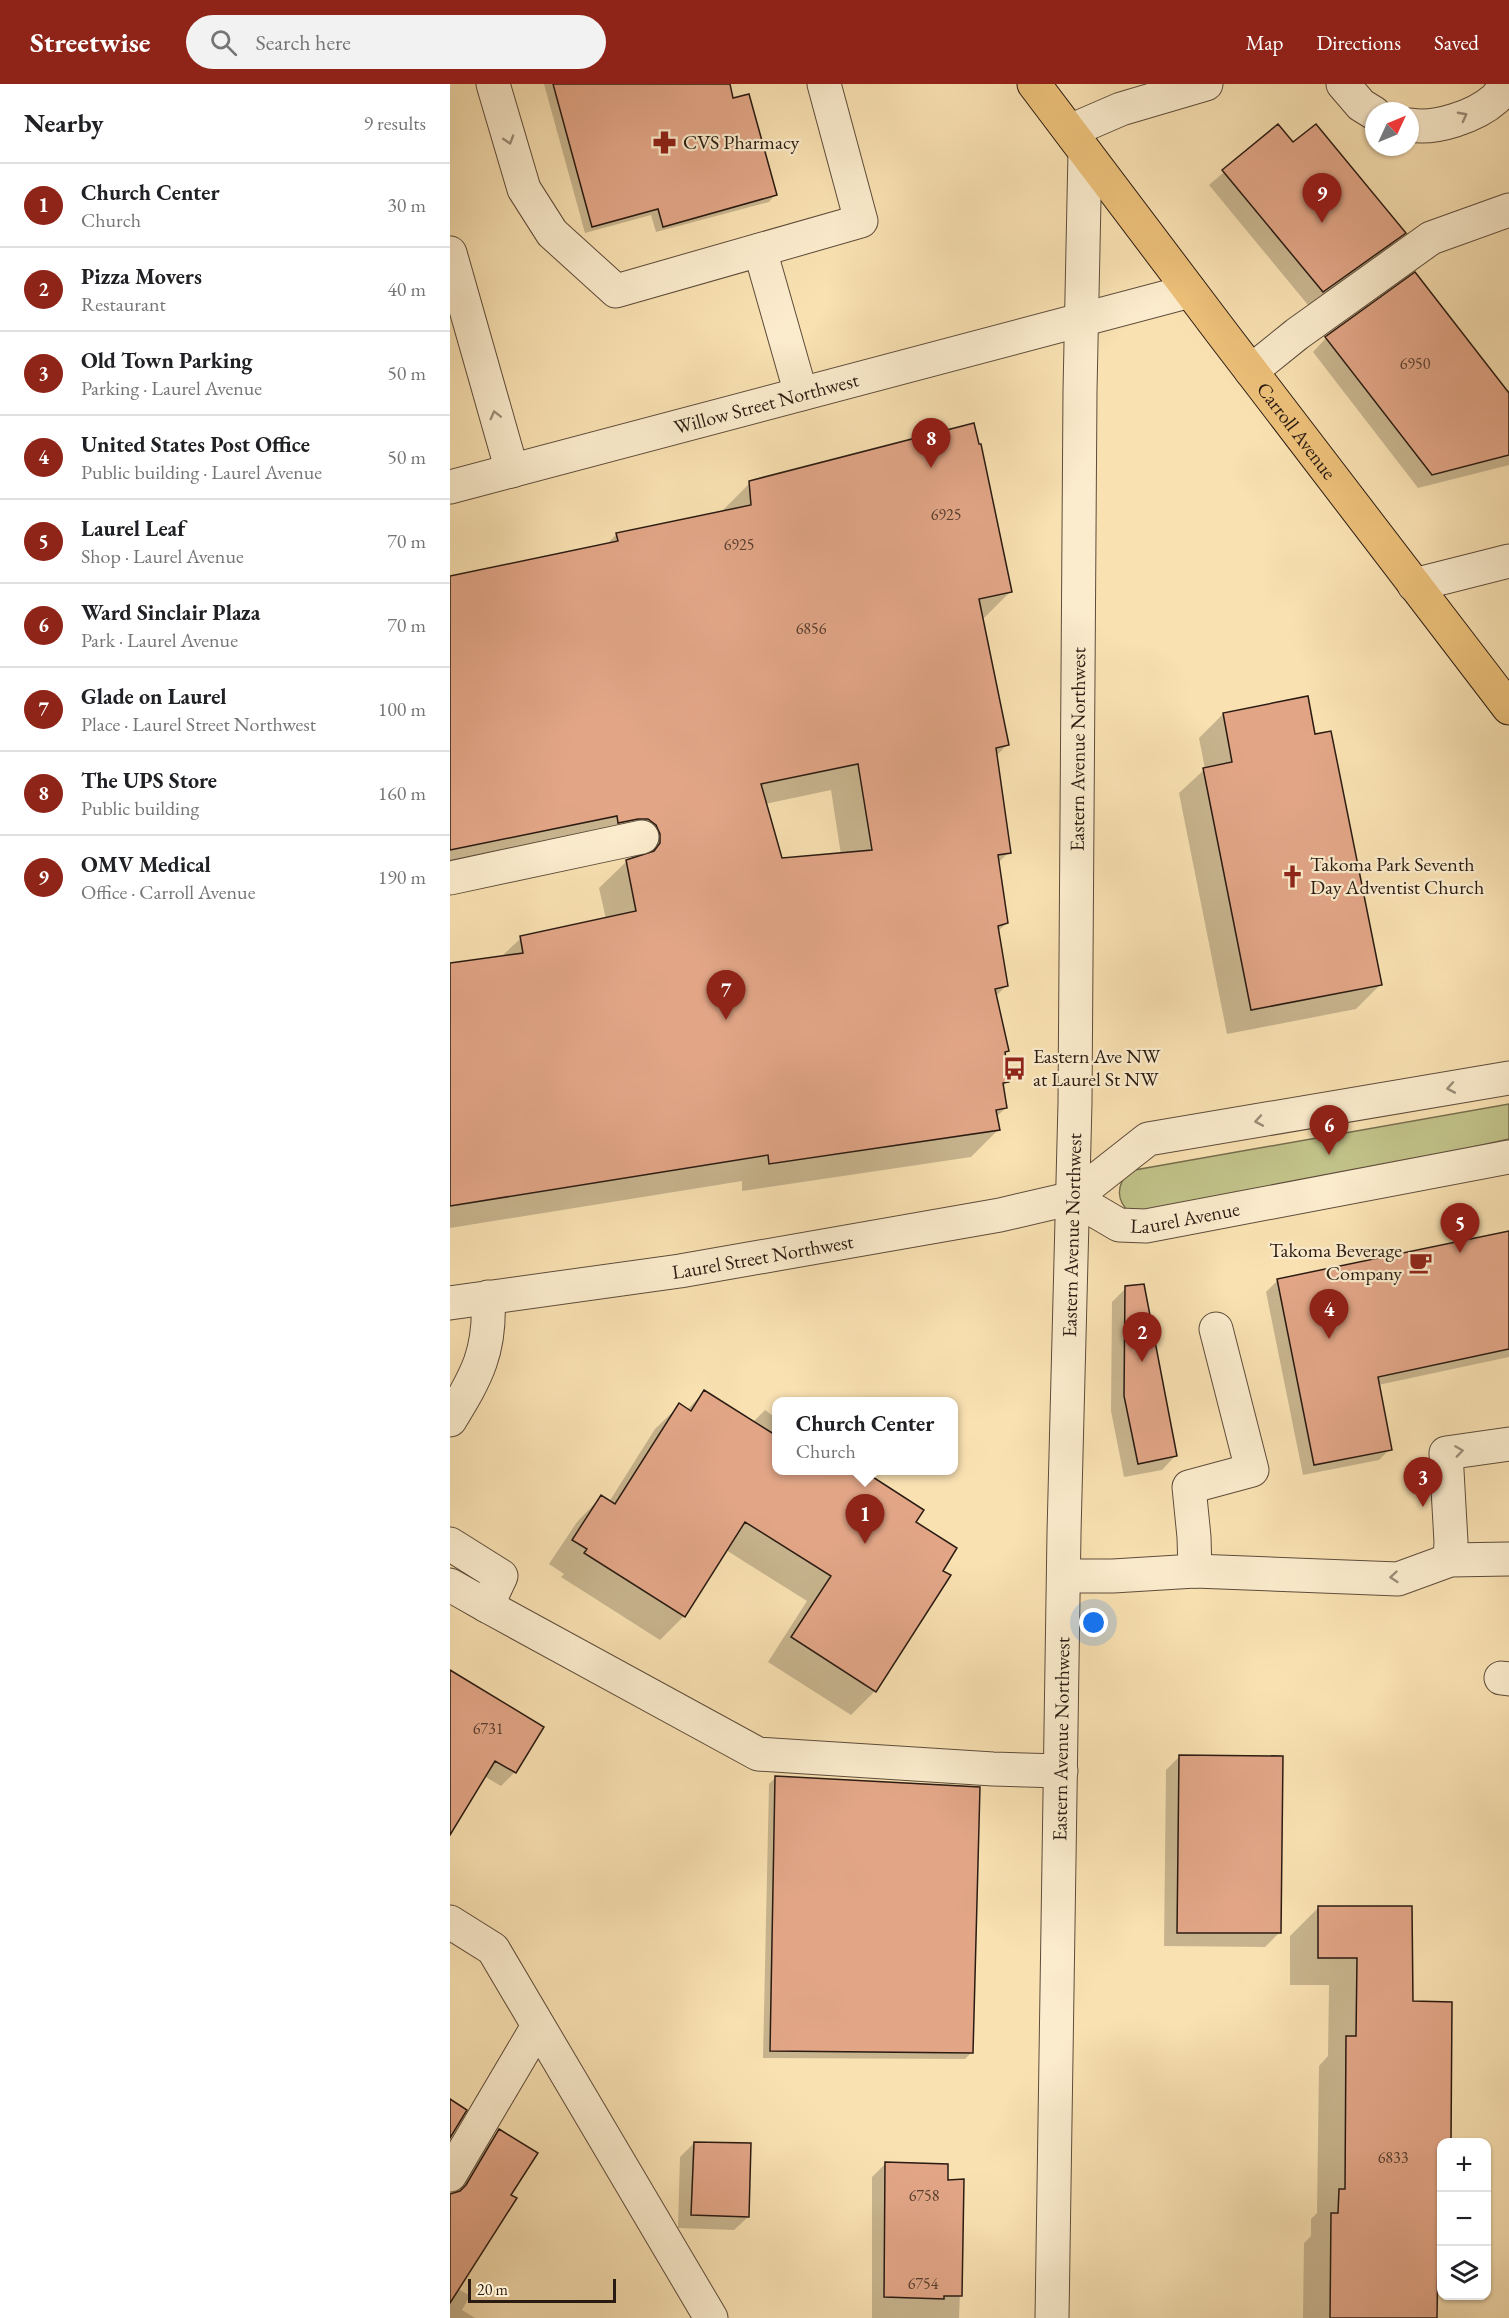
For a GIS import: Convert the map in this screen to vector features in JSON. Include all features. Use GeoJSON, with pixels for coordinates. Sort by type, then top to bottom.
{"type":"FeatureCollection","features":[{"type":"Feature","properties":{"kind":"main road","name":"Carroll Avenue"},"geometry":{"type":"LineString","coordinates":[[1034,84],[1509,708]]}},
{"type":"Feature","properties":{"kind":"street"},"geometry":{"type":"LineString","coordinates":[[493,84],[524,189],[552,233],[616,291],[861,221],[824,84]]}},
{"type":"Feature","properties":{"kind":"street"},"geometry":{"type":"LineString","coordinates":[[1077,141],[1120,109],[1206,84]]}},
{"type":"Feature","properties":{"kind":"street"},"geometry":{"type":"LineString","coordinates":[[1343,84],[1365,107]]}},
{"type":"Feature","properties":{"kind":"street"},"geometry":{"type":"LineString","coordinates":[[1419,127],[1455,121],[1494,100],[1507,84]]}},
{"type":"Feature","properties":{"kind":"street","name":"Eastern Avenue Northwest"},"geometry":{"type":"LineString","coordinates":[[1052,2318],[1064,1576],[1076,1091],[1080,403],[1083,321],[1077,141]]}},
{"type":"Feature","properties":{"kind":"street"},"geometry":{"type":"LineString","coordinates":[[1251,371],[1297,334],[1431,238],[1509,210]]}},
{"type":"Feature","properties":{"kind":"street"},"geometry":{"type":"LineString","coordinates":[[760,250],[801,394]]}},
{"type":"Feature","properties":{"kind":"street"},"geometry":{"type":"LineString","coordinates":[[450,253],[512,471]]}},
{"type":"Feature","properties":{"kind":"street","name":"Willow Street Northwest"},"geometry":{"type":"LineString","coordinates":[[450,487],[1190,291]]}},
{"type":"Feature","properties":{"kind":"street"},"geometry":{"type":"LineString","coordinates":[[1414,585],[1509,561]]}},
{"type":"Feature","properties":{"kind":"street"},"geometry":{"type":"LineString","coordinates":[[450,878],[642,837]]}},
{"type":"Feature","properties":{"kind":"street"},"geometry":{"type":"LineString","coordinates":[[1073,1198],[1148,1139],[1509,1078]]}},
{"type":"Feature","properties":{"kind":"street","name":"Laurel Avenue"},"geometry":{"type":"LineString","coordinates":[[1073,1198],[1119,1225],[1146,1226],[1509,1158]]}},
{"type":"Feature","properties":{"kind":"street","name":"Laurel Street Northwest"},"geometry":{"type":"LineString","coordinates":[[450,1303],[680,1271],[1000,1215],[1073,1198]]}},
{"type":"Feature","properties":{"kind":"street"},"geometry":{"type":"LineString","coordinates":[[450,1420],[480,1367],[488,1333],[488,1298]]}},
{"type":"Feature","properties":{"kind":"street"},"geometry":{"type":"LineString","coordinates":[[1195,1571],[1189,1487],[1252,1470],[1216,1329]]}},
{"type":"Feature","properties":{"kind":"street"},"geometry":{"type":"LineString","coordinates":[[1450,1560],[1446,1453],[1509,1444]]}},
{"type":"Feature","properties":{"kind":"street"},"geometry":{"type":"LineString","coordinates":[[450,1544],[501,1576],[487,1606]]}},
{"type":"Feature","properties":{"kind":"street"},"geometry":{"type":"LineString","coordinates":[[1064,1576],[1113,1576],[1195,1571],[1398,1579],[1450,1560],[1509,1559]]}},
{"type":"Feature","properties":{"kind":"street"},"geometry":{"type":"LineString","coordinates":[[450,1585],[758,1754],[993,1769],[1061,1771]]}},
{"type":"Feature","properties":{"kind":"street"},"geometry":{"type":"LineString","coordinates":[[450,1922],[493,1949],[711,2318]]}},
{"type":"Feature","properties":{"kind":"street"},"geometry":{"type":"LineString","coordinates":[[450,2175],[538,2026]]}},
{"type":"Feature","properties":{"kind":"green space"},"geometry":{"type":"Polygon","coordinates":[[[1509,1104],[1509,1139],[1263,1194],[1131,1214],[1120,1199],[1120,1188],[1129,1171],[1509,1104]]]}},
{"type":"Feature","properties":{"kind":"building","name":"CVS Pharmacy"},"geometry":{"type":"Polygon","coordinates":[[[553,84],[730,84],[733,98],[749,94],[777,195],[663,227],[658,209],[592,227],[553,84]]]}},
{"type":"Feature","properties":{"kind":"building"},"geometry":{"type":"Polygon","coordinates":[[[1278,124],[1293,142],[1316,124],[1406,233],[1323,292],[1222,170],[1278,124]]]}},
{"type":"Feature","properties":{"kind":"building"},"geometry":{"type":"Polygon","coordinates":[[[1415,272],[1509,393],[1509,455],[1432,475],[1325,337],[1415,272]]]}},
{"type":"Feature","properties":{"kind":"building"},"geometry":{"type":"Polygon","coordinates":[[[974,423],[979,444],[981,444],[1012,592],[979,599],[1009,745],[996,748],[1011,853],[998,855],[1008,923],[998,926],[1008,986],[995,989],[1009,1051],[1005,1052],[1009,1082],[1003,1083],[1007,1108],[996,1110],[1000,1130],[769,1164],[768,1155],[450,1206],[450,963],[523,953],[520,936],[636,911],[626,860],[654,851],[660,843],[660,834],[656,825],[648,819],[618,823],[617,816],[450,850],[450,576],[618,541],[616,533],[751,505],[749,481],[974,423]],[[858,764],[761,784],[782,858],[872,850],[858,764]]]}},
{"type":"Feature","properties":{"kind":"building","name":"Takoma Park Seventh Day Adventist Church"},"geometry":{"type":"Polygon","coordinates":[[[1308,696],[1315,734],[1331,731],[1382,985],[1251,1010],[1203,768],[1232,762],[1223,713],[1308,696]]]}},
{"type":"Feature","properties":{"kind":"building"},"geometry":{"type":"Polygon","coordinates":[[[1509,1231],[1509,1349],[1378,1377],[1392,1450],[1314,1465],[1277,1279],[1509,1231]]]}},
{"type":"Feature","properties":{"kind":"building"},"geometry":{"type":"Polygon","coordinates":[[[1144,1284],[1177,1456],[1138,1464],[1124,1396],[1125,1286],[1144,1284]]]}},
{"type":"Feature","properties":{"kind":"building"},"geometry":{"type":"Polygon","coordinates":[[[704,1390],[772,1433],[772,1475],[870,1475],[924,1510],[916,1522],[957,1548],[943,1571],[951,1575],[876,1692],[791,1637],[831,1576],[745,1522],[685,1617],[584,1553],[587,1549],[572,1540],[601,1495],[615,1504],[679,1403],[691,1411],[704,1390]]]}},
{"type":"Feature","properties":{"kind":"building"},"geometry":{"type":"Polygon","coordinates":[[[450,1670],[544,1727],[516,1773],[495,1761],[450,1835],[450,1670]]]}},
{"type":"Feature","properties":{"kind":"building"},"geometry":{"type":"Polygon","coordinates":[[[1179,1755],[1283,1756],[1281,1933],[1177,1933],[1179,1755]]]}},
{"type":"Feature","properties":{"kind":"building"},"geometry":{"type":"Polygon","coordinates":[[[775,1776],[980,1787],[973,2053],[770,2051],[775,1776]]]}},
{"type":"Feature","properties":{"kind":"building"},"geometry":{"type":"Polygon","coordinates":[[[1318,1906],[1412,1906],[1413,2001],[1452,2002],[1451,2138],[1437,2138],[1437,2318],[1330,2318],[1331,2213],[1338,2213],[1339,2189],[1345,2189],[1346,2036],[1356,2036],[1357,1958],[1318,1958],[1318,1906]]]}},
{"type":"Feature","properties":{"kind":"building"},"geometry":{"type":"Polygon","coordinates":[[[450,2099],[467,2110],[450,2138],[450,2099]]]}},
{"type":"Feature","properties":{"kind":"building"},"geometry":{"type":"Polygon","coordinates":[[[499,2129],[538,2153],[511,2195],[517,2198],[450,2303],[450,2194],[460,2191],[466,2185],[499,2129]]]}},
{"type":"Feature","properties":{"kind":"building"},"geometry":{"type":"Polygon","coordinates":[[[694,2142],[751,2143],[749,2217],[691,2215],[694,2142]]]}},
{"type":"Feature","properties":{"kind":"building"},"geometry":{"type":"Polygon","coordinates":[[[885,2162],[948,2164],[948,2180],[964,2179],[962,2296],[944,2296],[944,2299],[884,2297],[885,2162]]]}},
{"type":"Feature","properties":{"kind":"place","name":"CVS Pharmacy"},"geometry":{"type":"Point","coordinates":[665,142]}},
{"type":"Feature","properties":{"kind":"place","name":"OMV Medical"},"geometry":{"type":"Point","coordinates":[1322,223]}},
{"type":"Feature","properties":{"kind":"place","name":"The UPS Store"},"geometry":{"type":"Point","coordinates":[931,468]}},
{"type":"Feature","properties":{"kind":"place","name":"Takoma Park Seventh Day Adventist Church"},"geometry":{"type":"Point","coordinates":[1292,876]}},
{"type":"Feature","properties":{"kind":"place","name":"Glade on Laurel"},"geometry":{"type":"Point","coordinates":[726,1020]}},
{"type":"Feature","properties":{"kind":"place","name":"Eastern Ave NW at Laurel St NW"},"geometry":{"type":"Point","coordinates":[1015,1068]}},
{"type":"Feature","properties":{"kind":"place","name":"Ward Sinclair Plaza"},"geometry":{"type":"Point","coordinates":[1329,1155]}},
{"type":"Feature","properties":{"kind":"place","name":"Laurel Leaf"},"geometry":{"type":"Point","coordinates":[1460,1253]}},
{"type":"Feature","properties":{"kind":"place","name":"Takoma Beverage Company"},"geometry":{"type":"Point","coordinates":[1420,1262]}},
{"type":"Feature","properties":{"kind":"place","name":"United States Post Office"},"geometry":{"type":"Point","coordinates":[1329,1339]}},
{"type":"Feature","properties":{"kind":"place","name":"Pizza Movers"},"geometry":{"type":"Point","coordinates":[1142,1362]}},
{"type":"Feature","properties":{"kind":"place","name":"Old Town Parking"},"geometry":{"type":"Point","coordinates":[1423,1507]}},
{"type":"Feature","properties":{"kind":"place","name":"Church Center"},"geometry":{"type":"Point","coordinates":[865,1544]}}]}
